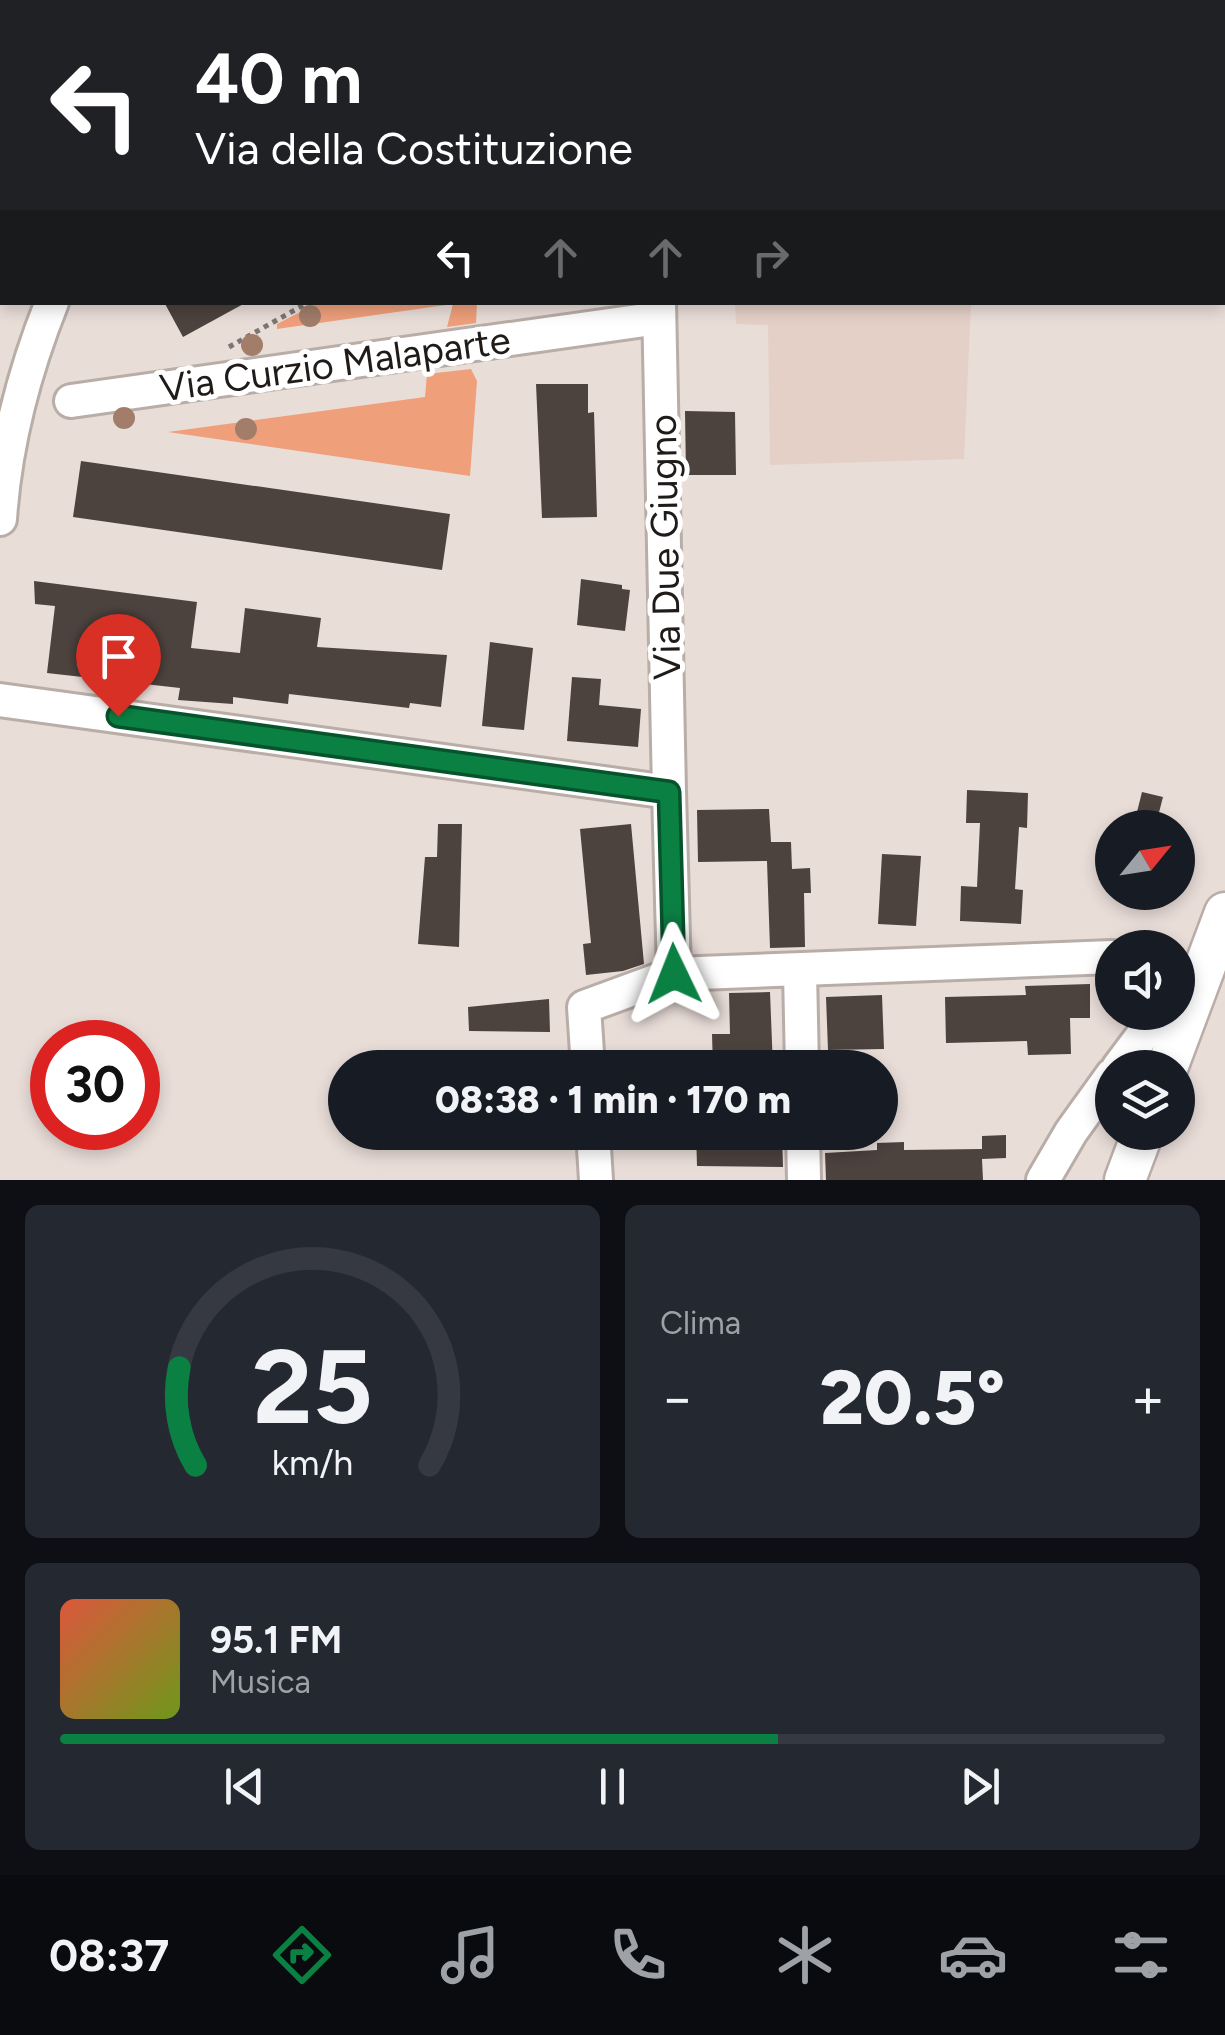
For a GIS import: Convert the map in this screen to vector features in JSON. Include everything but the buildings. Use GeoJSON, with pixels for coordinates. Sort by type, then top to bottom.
{"type":"FeatureCollection","features":[{"type":"Feature","properties":{"kind":"main road"},"geometry":{"type":"LineString","coordinates":[[1174,1050],[1225,913]]}},
{"type":"Feature","properties":{"kind":"main road"},"geometry":{"type":"LineString","coordinates":[[1125,1180],[1136,1150]]}},
{"type":"Feature","properties":{"kind":"street"},"geometry":{"type":"LineString","coordinates":[[0,519],[9,443],[21,393],[51,305]]}},
{"type":"Feature","properties":{"kind":"street","name":"Via Curzio Malaparte"},"geometry":{"type":"LineString","coordinates":[[71,401],[659,310]]}},
{"type":"Feature","properties":{"kind":"street","name":"Via Due Giugno"},"geometry":{"type":"LineString","coordinates":[[659,310],[674,974]]}},
{"type":"Feature","properties":{"kind":"street"},"geometry":{"type":"LineString","coordinates":[[0,700],[669,792]]}},
{"type":"Feature","properties":{"kind":"street"},"geometry":{"type":"LineString","coordinates":[[587,1050],[584,1006],[674,974],[1095,959]]}},
{"type":"Feature","properties":{"kind":"street"},"geometry":{"type":"LineString","coordinates":[[800,971],[802,1050]]}},
{"type":"Feature","properties":{"kind":"street"},"geometry":{"type":"LineString","coordinates":[[1044,1180],[1095,1101]]}},
{"type":"Feature","properties":{"kind":"street"},"geometry":{"type":"LineString","coordinates":[[594,1150],[596,1180]]}},
{"type":"Feature","properties":{"kind":"street"},"geometry":{"type":"LineString","coordinates":[[804,1150],[804,1180]]}},
{"type":"Feature","properties":{"kind":"path"},"geometry":{"type":"LineString","coordinates":[[224,349],[304,305]]}},
{"type":"Feature","properties":{"kind":"shaded area"},"geometry":{"type":"Polygon","coordinates":[[[314,305],[446,305],[277,329],[277,324],[314,305]]]}},
{"type":"Feature","properties":{"kind":"shaded area"},"geometry":{"type":"Polygon","coordinates":[[[453,305],[477,305],[476,323],[447,327],[453,305]]]}},
{"type":"Feature","properties":{"kind":"shaded area"},"geometry":{"type":"Polygon","coordinates":[[[735,305],[971,305],[964,459],[770,465],[768,325],[736,324],[735,305]]]}},
{"type":"Feature","properties":{"kind":"shaded area"},"geometry":{"type":"Polygon","coordinates":[[[471,369],[477,381],[470,476],[168,432],[425,397],[427,374],[471,369]]]}},
{"type":"Feature","properties":{"kind":"route"},"geometry":{"type":"LineString","coordinates":[[118,716],[669,792],[674,974]]}}]}
